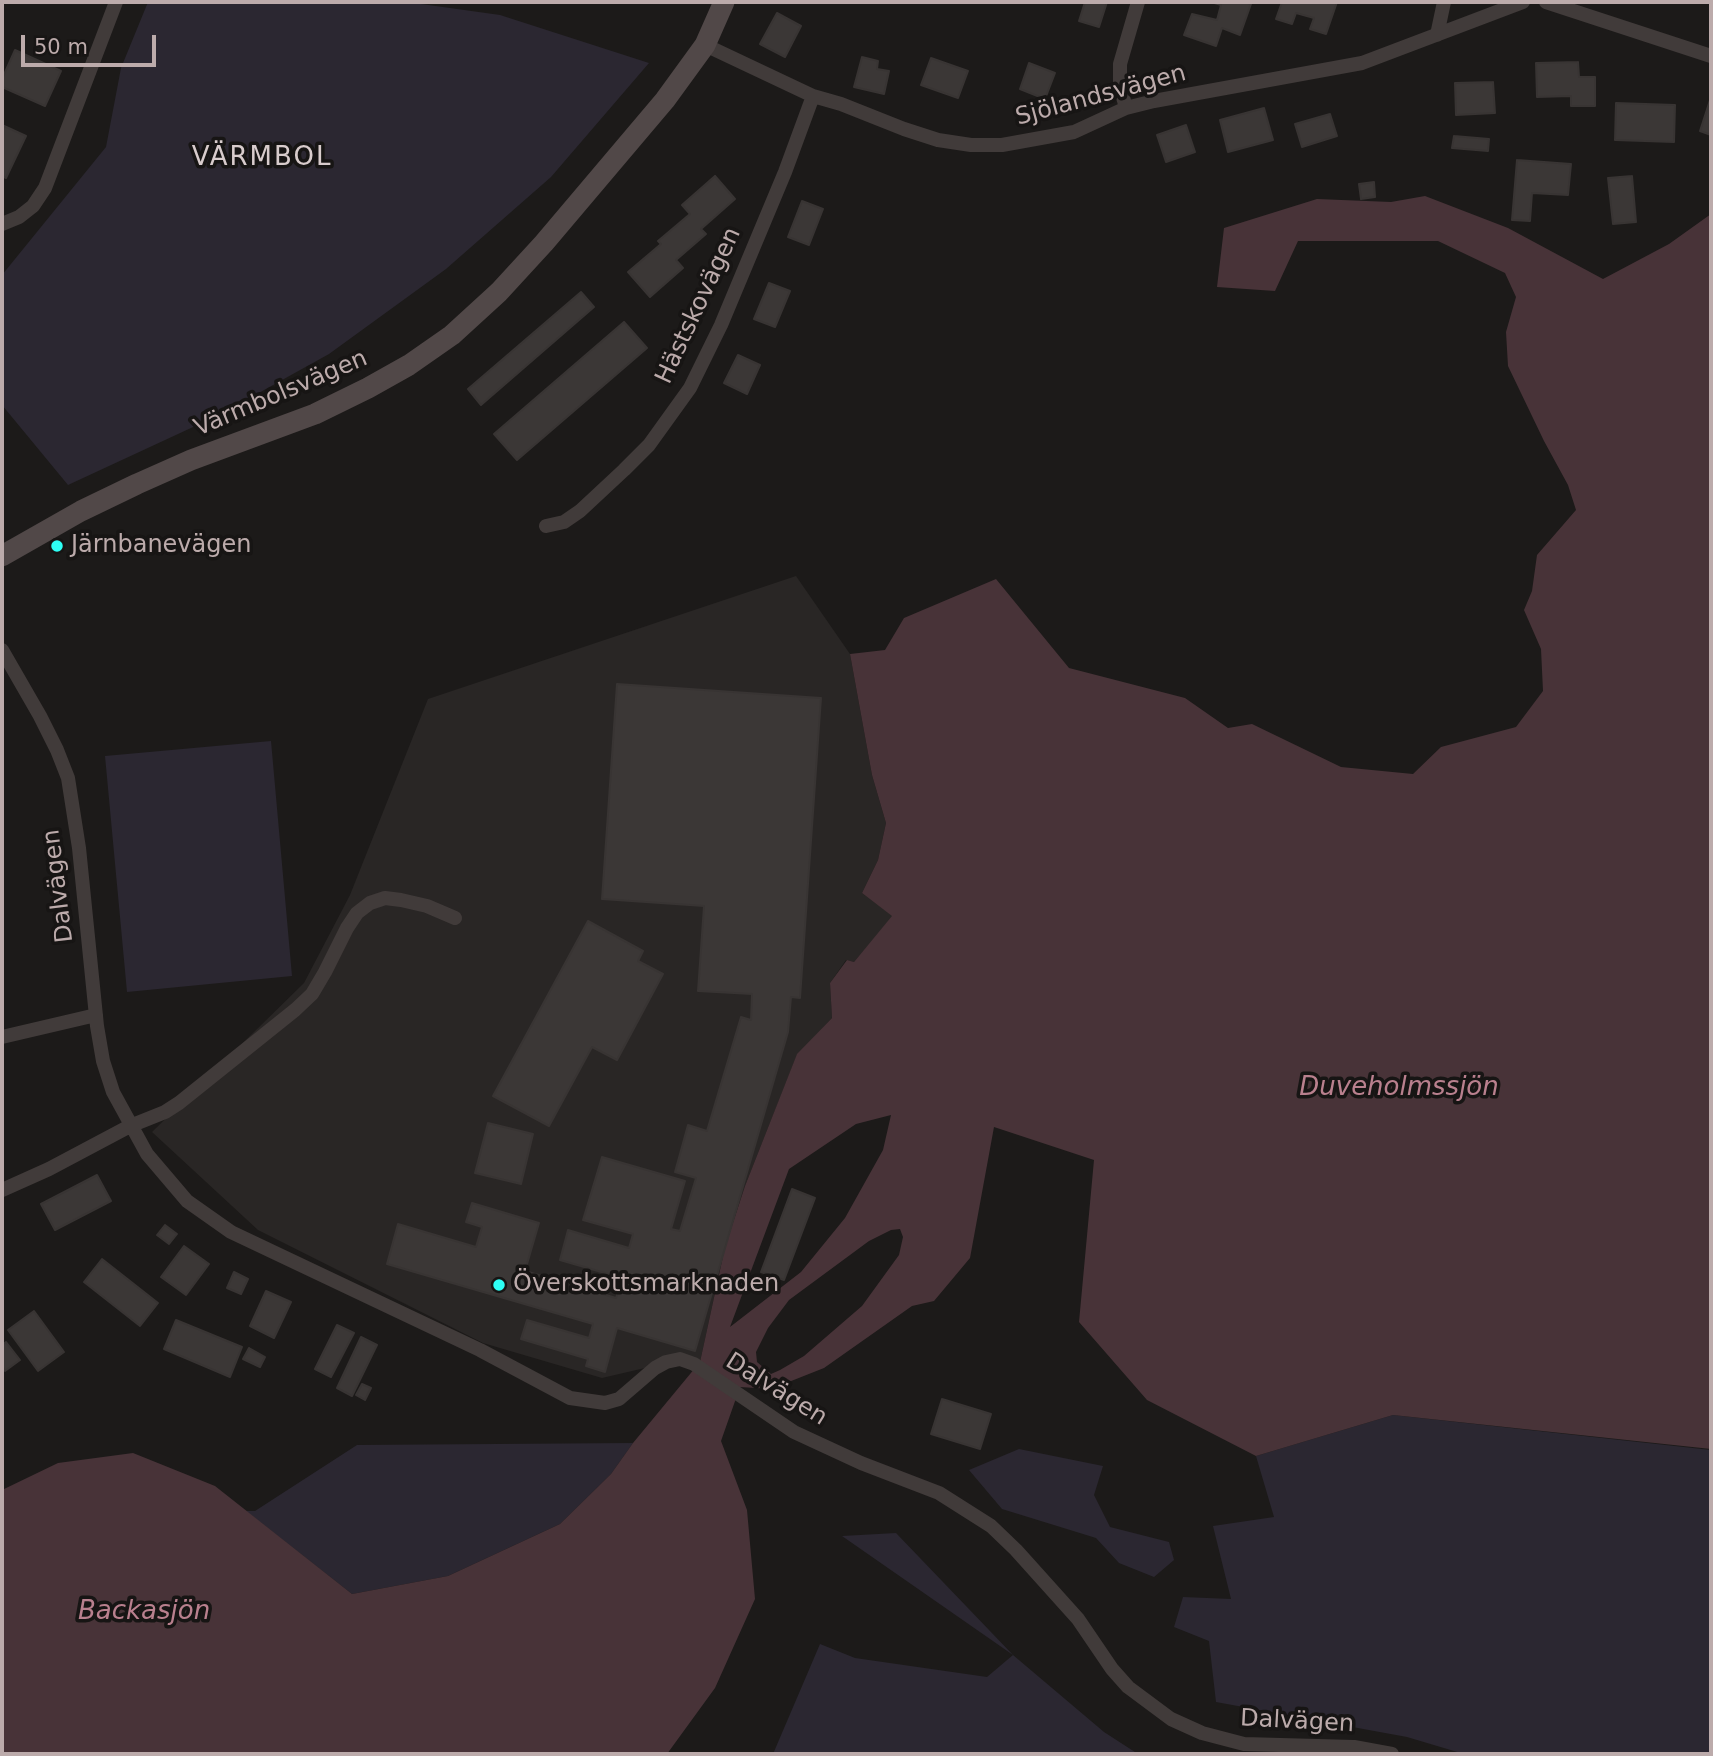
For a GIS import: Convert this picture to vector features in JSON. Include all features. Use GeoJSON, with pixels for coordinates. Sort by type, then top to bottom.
{"type":"FeatureCollection","features":[{"type":"Feature","properties":{"kind":"street"},"geometry":{"type":"LineString","coordinates":[[2,224],[33,206],[45,188],[116,2]]}},
{"type":"Feature","properties":{"kind":"street","name":"Värmbolsvägen"},"geometry":{"type":"LineString","coordinates":[[2,556],[81,511],[148,479],[191,460],[315,414],[409,365],[453,335],[499,292],[544,243],[665,100],[705,46],[724,2]]}},
{"type":"Feature","properties":{"kind":"street"},"geometry":{"type":"LineString","coordinates":[[1126,108],[1120,86],[1120,64],[1138,2]]}},
{"type":"Feature","properties":{"kind":"street"},"geometry":{"type":"LineString","coordinates":[[1437,36],[1444,2]]}},
{"type":"Feature","properties":{"kind":"street","name":"Sjölandsvägen"},"geometry":{"type":"LineString","coordinates":[[705,46],[813,96],[926,136],[971,145],[1002,145],[1074,132],[1126,108],[1234,85],[1362,63],[1523,2]]}},
{"type":"Feature","properties":{"kind":"street"},"geometry":{"type":"LineString","coordinates":[[1546,2],[1711,56]]}},
{"type":"Feature","properties":{"kind":"street","name":"Hästskovägen"},"geometry":{"type":"LineString","coordinates":[[546,526],[564,522],[580,511],[615,478],[649,445],[690,388],[721,325],[785,172],[813,96]]}},
{"type":"Feature","properties":{"kind":"street","name":"Dalvägen"},"geometry":{"type":"LineString","coordinates":[[2,650],[40,716],[68,778],[79,848],[96,1015],[103,1061],[113,1092],[147,1154],[187,1200],[232,1232],[480,1350],[570,1398],[594,1403],[612,1401],[619,1399],[666,1362],[680,1359],[694,1364],[794,1432],[850,1458],[939,1493],[991,1526],[1078,1619],[1112,1669],[1128,1687],[1171,1719],[1212,1736],[1244,1744],[1354,1747],[1392,1754]]}},
{"type":"Feature","properties":{"kind":"street"},"geometry":{"type":"LineString","coordinates":[[2,1190],[49,1169],[130,1126],[165,1112],[178,1103],[295,1010],[312,993],[347,928],[357,913],[370,903],[385,898],[401,900],[427,905],[455,918]]}},
{"type":"Feature","properties":{"kind":"street"},"geometry":{"type":"LineString","coordinates":[[2,1037],[96,1015]]}},
{"type":"Feature","properties":{"kind":"shaded area"},"geometry":{"type":"Polygon","coordinates":[[[148,2],[407,2],[500,15],[649,63],[551,177],[446,269],[329,354],[219,415],[68,485],[2,405],[2,275],[106,147],[121,68],[148,2]]]}},
{"type":"Feature","properties":{"kind":"shaded area"},"geometry":{"type":"Polygon","coordinates":[[[796,576],[850,654],[872,775],[886,823],[878,860],[862,893],[893,916],[854,962],[846,960],[830,983],[832,1018],[797,1055],[745,1186],[725,1247],[700,1362],[692,1357],[602,1378],[483,1343],[258,1230],[152,1132],[304,983],[350,895],[428,699],[796,576]]]}},
{"type":"Feature","properties":{"kind":"shaded area"},"geometry":{"type":"Polygon","coordinates":[[[271,741],[292,976],[127,992],[105,756],[271,741]]]}},
{"type":"Feature","properties":{"kind":"shaded area"},"geometry":{"type":"Polygon","coordinates":[[[1393,1415],[1711,1450],[1711,1754],[1464,1754],[1407,1737],[1216,1702],[1209,1641],[1174,1627],[1183,1597],[1231,1599],[1213,1526],[1274,1517],[1256,1456],[1393,1415]]]}},
{"type":"Feature","properties":{"kind":"shaded area"},"geometry":{"type":"Polygon","coordinates":[[[633,1443],[611,1474],[560,1524],[448,1576],[352,1594],[246,1511],[255,1511],[357,1445],[633,1443]]]}},
{"type":"Feature","properties":{"kind":"shaded area"},"geometry":{"type":"Polygon","coordinates":[[[1019,1449],[1103,1466],[1094,1495],[1110,1527],[1169,1542],[1174,1560],[1154,1577],[1119,1563],[1096,1538],[1002,1509],[969,1470],[1019,1449]]]}},
{"type":"Feature","properties":{"kind":"shaded area"},"geometry":{"type":"Polygon","coordinates":[[[896,1533],[1013,1655],[842,1536],[896,1533]]]}},
{"type":"Feature","properties":{"kind":"shaded area"},"geometry":{"type":"Polygon","coordinates":[[[820,1644],[855,1658],[987,1677],[1013,1655],[1104,1732],[1138,1754],[773,1754],[820,1644]]]}},
{"type":"Feature","properties":{"kind":"water","name":"Duveholmssjön"},"geometry":{"type":"Polygon","coordinates":[[[1425,196],[1508,228],[1603,279],[1669,244],[1711,214],[1711,1449],[1393,1415],[1256,1456],[1147,1400],[1079,1322],[1094,1160],[994,1127],[970,1258],[934,1301],[912,1306],[824,1368],[771,1389],[740,1387],[721,1441],[747,1510],[755,1599],[715,1688],[667,1754],[2,1754],[2,1490],[58,1463],[133,1453],[215,1486],[352,1594],[448,1576],[560,1524],[611,1474],[700,1362],[725,1247],[745,1186],[797,1054],[832,1018],[830,983],[847,960],[854,962],[892,916],[862,893],[878,860],[886,823],[872,775],[850,654],[885,650],[904,618],[996,579],[1069,668],[1185,698],[1228,728],[1252,724],[1341,767],[1413,774],[1441,747],[1516,727],[1543,691],[1541,649],[1524,610],[1532,591],[1537,555],[1576,510],[1568,485],[1508,366],[1506,332],[1516,297],[1505,273],[1438,241],[1298,241],[1275,291],[1217,287],[1224,228],[1317,199],[1391,202],[1425,196]],[[891,1115],[856,1124],[789,1169],[730,1327],[801,1272],[845,1218],[883,1150],[891,1115]],[[900,1229],[891,1230],[869,1241],[789,1300],[768,1328],[756,1352],[757,1362],[771,1374],[780,1370],[804,1356],[862,1306],[899,1255],[903,1237],[900,1229]]]}},
{"type":"Feature","properties":{"kind":"building"},"geometry":{"type":"Polygon","coordinates":[[[1085,2],[1107,2],[1099,27],[1079,21],[1085,2]]]}},
{"type":"Feature","properties":{"kind":"building"},"geometry":{"type":"Polygon","coordinates":[[[1211,2],[1251,4],[1240,35],[1222,28],[1216,46],[1184,35],[1192,14],[1217,20],[1221,5],[1211,2]]]}},
{"type":"Feature","properties":{"kind":"building"},"geometry":{"type":"Polygon","coordinates":[[[1282,2],[1337,2],[1326,34],[1310,29],[1314,18],[1296,13],[1292,24],[1276,19],[1282,2]]]}},
{"type":"Feature","properties":{"kind":"building"},"geometry":{"type":"Polygon","coordinates":[[[777,13],[801,26],[785,57],[760,44],[777,13]]]}},
{"type":"Feature","properties":{"kind":"building"},"geometry":{"type":"Polygon","coordinates":[[[15,50],[61,71],[45,106],[2,87],[2,79],[15,50]]]}},
{"type":"Feature","properties":{"kind":"building"},"geometry":{"type":"Polygon","coordinates":[[[862,57],[878,61],[877,69],[889,71],[884,94],[854,87],[862,57]]]}},
{"type":"Feature","properties":{"kind":"building"},"geometry":{"type":"Polygon","coordinates":[[[931,58],[968,71],[958,98],[921,85],[931,58]]]}},
{"type":"Feature","properties":{"kind":"building"},"geometry":{"type":"Polygon","coordinates":[[[1578,62],[1579,77],[1595,77],[1595,106],[1571,106],[1571,96],[1537,97],[1536,63],[1578,62]]]}},
{"type":"Feature","properties":{"kind":"building"},"geometry":{"type":"Polygon","coordinates":[[[1029,63],[1055,73],[1045,99],[1020,89],[1029,63]]]}},
{"type":"Feature","properties":{"kind":"building"},"geometry":{"type":"Polygon","coordinates":[[[1493,82],[1495,113],[1456,115],[1455,83],[1493,82]]]}},
{"type":"Feature","properties":{"kind":"building"},"geometry":{"type":"Polygon","coordinates":[[[1711,97],[1711,135],[1700,131],[1711,97]]]}},
{"type":"Feature","properties":{"kind":"building"},"geometry":{"type":"Polygon","coordinates":[[[1616,103],[1675,105],[1674,142],[1615,140],[1616,103]]]}},
{"type":"Feature","properties":{"kind":"building"},"geometry":{"type":"Polygon","coordinates":[[[1264,108],[1273,140],[1228,152],[1220,120],[1264,108]]]}},
{"type":"Feature","properties":{"kind":"building"},"geometry":{"type":"Polygon","coordinates":[[[1330,114],[1337,136],[1302,147],[1295,124],[1330,114]]]}},
{"type":"Feature","properties":{"kind":"building"},"geometry":{"type":"Polygon","coordinates":[[[2,125],[26,136],[6,178],[2,176],[2,125]]]}},
{"type":"Feature","properties":{"kind":"building"},"geometry":{"type":"Polygon","coordinates":[[[1186,125],[1195,152],[1166,162],[1157,135],[1186,125]]]}},
{"type":"Feature","properties":{"kind":"building"},"geometry":{"type":"Polygon","coordinates":[[[1454,136],[1489,139],[1488,151],[1452,148],[1454,136]]]}},
{"type":"Feature","properties":{"kind":"building"},"geometry":{"type":"Polygon","coordinates":[[[1517,160],[1571,164],[1568,195],[1532,193],[1530,221],[1512,220],[1517,160]]]}},
{"type":"Feature","properties":{"kind":"building"},"geometry":{"type":"Polygon","coordinates":[[[715,176],[735,199],[701,229],[706,234],[676,260],[683,268],[650,297],[628,272],[661,244],[658,241],[690,214],[682,205],[715,176]]]}},
{"type":"Feature","properties":{"kind":"building"},"geometry":{"type":"Polygon","coordinates":[[[1632,176],[1636,222],[1613,224],[1608,178],[1632,176]]]}},
{"type":"Feature","properties":{"kind":"building"},"geometry":{"type":"Polygon","coordinates":[[[1374,182],[1375,197],[1361,199],[1359,184],[1374,182]]]}},
{"type":"Feature","properties":{"kind":"building"},"geometry":{"type":"Polygon","coordinates":[[[802,201],[823,209],[809,245],[788,237],[802,201]]]}},
{"type":"Feature","properties":{"kind":"building"},"geometry":{"type":"Polygon","coordinates":[[[769,283],[790,291],[775,327],[754,319],[769,283]]]}},
{"type":"Feature","properties":{"kind":"building"},"geometry":{"type":"Polygon","coordinates":[[[581,292],[594,307],[481,405],[468,389],[581,292]]]}},
{"type":"Feature","properties":{"kind":"building"},"geometry":{"type":"Polygon","coordinates":[[[624,322],[647,348],[517,460],[494,434],[624,322]]]}},
{"type":"Feature","properties":{"kind":"building"},"geometry":{"type":"Polygon","coordinates":[[[738,355],[760,365],[747,394],[724,383],[738,355]]]}},
{"type":"Feature","properties":{"kind":"building"},"geometry":{"type":"Polygon","coordinates":[[[617,684],[821,698],[800,998],[791,997],[788,1032],[695,1351],[617,1328],[605,1372],[586,1366],[588,1359],[521,1339],[527,1320],[589,1338],[593,1324],[387,1264],[398,1224],[476,1247],[482,1227],[466,1222],[472,1203],[539,1223],[525,1271],[616,1298],[622,1278],[560,1260],[568,1230],[629,1248],[633,1234],[583,1220],[602,1157],[685,1181],[671,1229],[680,1231],[696,1178],[675,1172],[688,1125],[707,1131],[741,1017],[751,1020],[752,994],[698,991],[704,906],[602,899],[617,684]]]}},
{"type":"Feature","properties":{"kind":"building"},"geometry":{"type":"Polygon","coordinates":[[[588,921],[643,951],[638,961],[663,974],[617,1060],[592,1047],[549,1126],[493,1096],[588,921]]]}},
{"type":"Feature","properties":{"kind":"building"},"geometry":{"type":"Polygon","coordinates":[[[488,1123],[533,1134],[521,1184],[475,1173],[488,1123]]]}},
{"type":"Feature","properties":{"kind":"building"},"geometry":{"type":"Polygon","coordinates":[[[97,1175],[111,1201],[55,1230],[41,1204],[97,1175]]]}},
{"type":"Feature","properties":{"kind":"building"},"geometry":{"type":"Polygon","coordinates":[[[792,1189],[815,1198],[784,1280],[761,1272],[792,1189]]]}},
{"type":"Feature","properties":{"kind":"building"},"geometry":{"type":"Polygon","coordinates":[[[165,1225],[177,1234],[169,1244],[157,1235],[165,1225]]]}},
{"type":"Feature","properties":{"kind":"building"},"geometry":{"type":"Polygon","coordinates":[[[184,1246],[209,1264],[186,1295],[161,1277],[184,1246]]]}},
{"type":"Feature","properties":{"kind":"building"},"geometry":{"type":"Polygon","coordinates":[[[102,1259],[158,1303],[140,1326],[84,1282],[102,1259]]]}},
{"type":"Feature","properties":{"kind":"building"},"geometry":{"type":"Polygon","coordinates":[[[234,1272],[248,1279],[241,1294],[227,1288],[234,1272]]]}},
{"type":"Feature","properties":{"kind":"building"},"geometry":{"type":"Polygon","coordinates":[[[266,1291],[291,1302],[274,1338],[250,1326],[266,1291]]]}},
{"type":"Feature","properties":{"kind":"building"},"geometry":{"type":"Polygon","coordinates":[[[34,1311],[64,1352],[38,1371],[8,1330],[34,1311]]]}},
{"type":"Feature","properties":{"kind":"building"},"geometry":{"type":"Polygon","coordinates":[[[176,1320],[242,1347],[230,1377],[164,1349],[176,1320]]]}},
{"type":"Feature","properties":{"kind":"building"},"geometry":{"type":"Polygon","coordinates":[[[337,1325],[354,1333],[331,1377],[315,1369],[337,1325]]]}},
{"type":"Feature","properties":{"kind":"building"},"geometry":{"type":"Polygon","coordinates":[[[361,1337],[377,1345],[352,1396],[337,1388],[361,1337]]]}},
{"type":"Feature","properties":{"kind":"building"},"geometry":{"type":"Polygon","coordinates":[[[6,1342],[20,1360],[5,1371],[2,1366],[2,1345],[6,1342]]]}},
{"type":"Feature","properties":{"kind":"building"},"geometry":{"type":"Polygon","coordinates":[[[249,1348],[265,1357],[260,1367],[243,1359],[249,1348]]]}},
{"type":"Feature","properties":{"kind":"building"},"geometry":{"type":"Polygon","coordinates":[[[362,1384],[371,1388],[365,1400],[356,1395],[362,1384]]]}},
{"type":"Feature","properties":{"kind":"building"},"geometry":{"type":"Polygon","coordinates":[[[942,1399],[991,1414],[980,1449],[931,1434],[942,1399]]]}},
{"type":"Feature","properties":{"kind":"place","name":"Järnbanevägen"},"geometry":{"type":"Point","coordinates":[57,546]}},
{"type":"Feature","properties":{"kind":"place","name":"Överskottsmarknaden"},"geometry":{"type":"Point","coordinates":[499,1285]}},
{"type":"Feature","properties":{"kind":"district","name":"VÄRMBOL"},"geometry":{"type":"Point","coordinates":[262,158]}},
{"type":"Feature","properties":{"kind":"water label","name":"Backasjön"},"geometry":{"type":"Point","coordinates":[144,1612]}}]}
